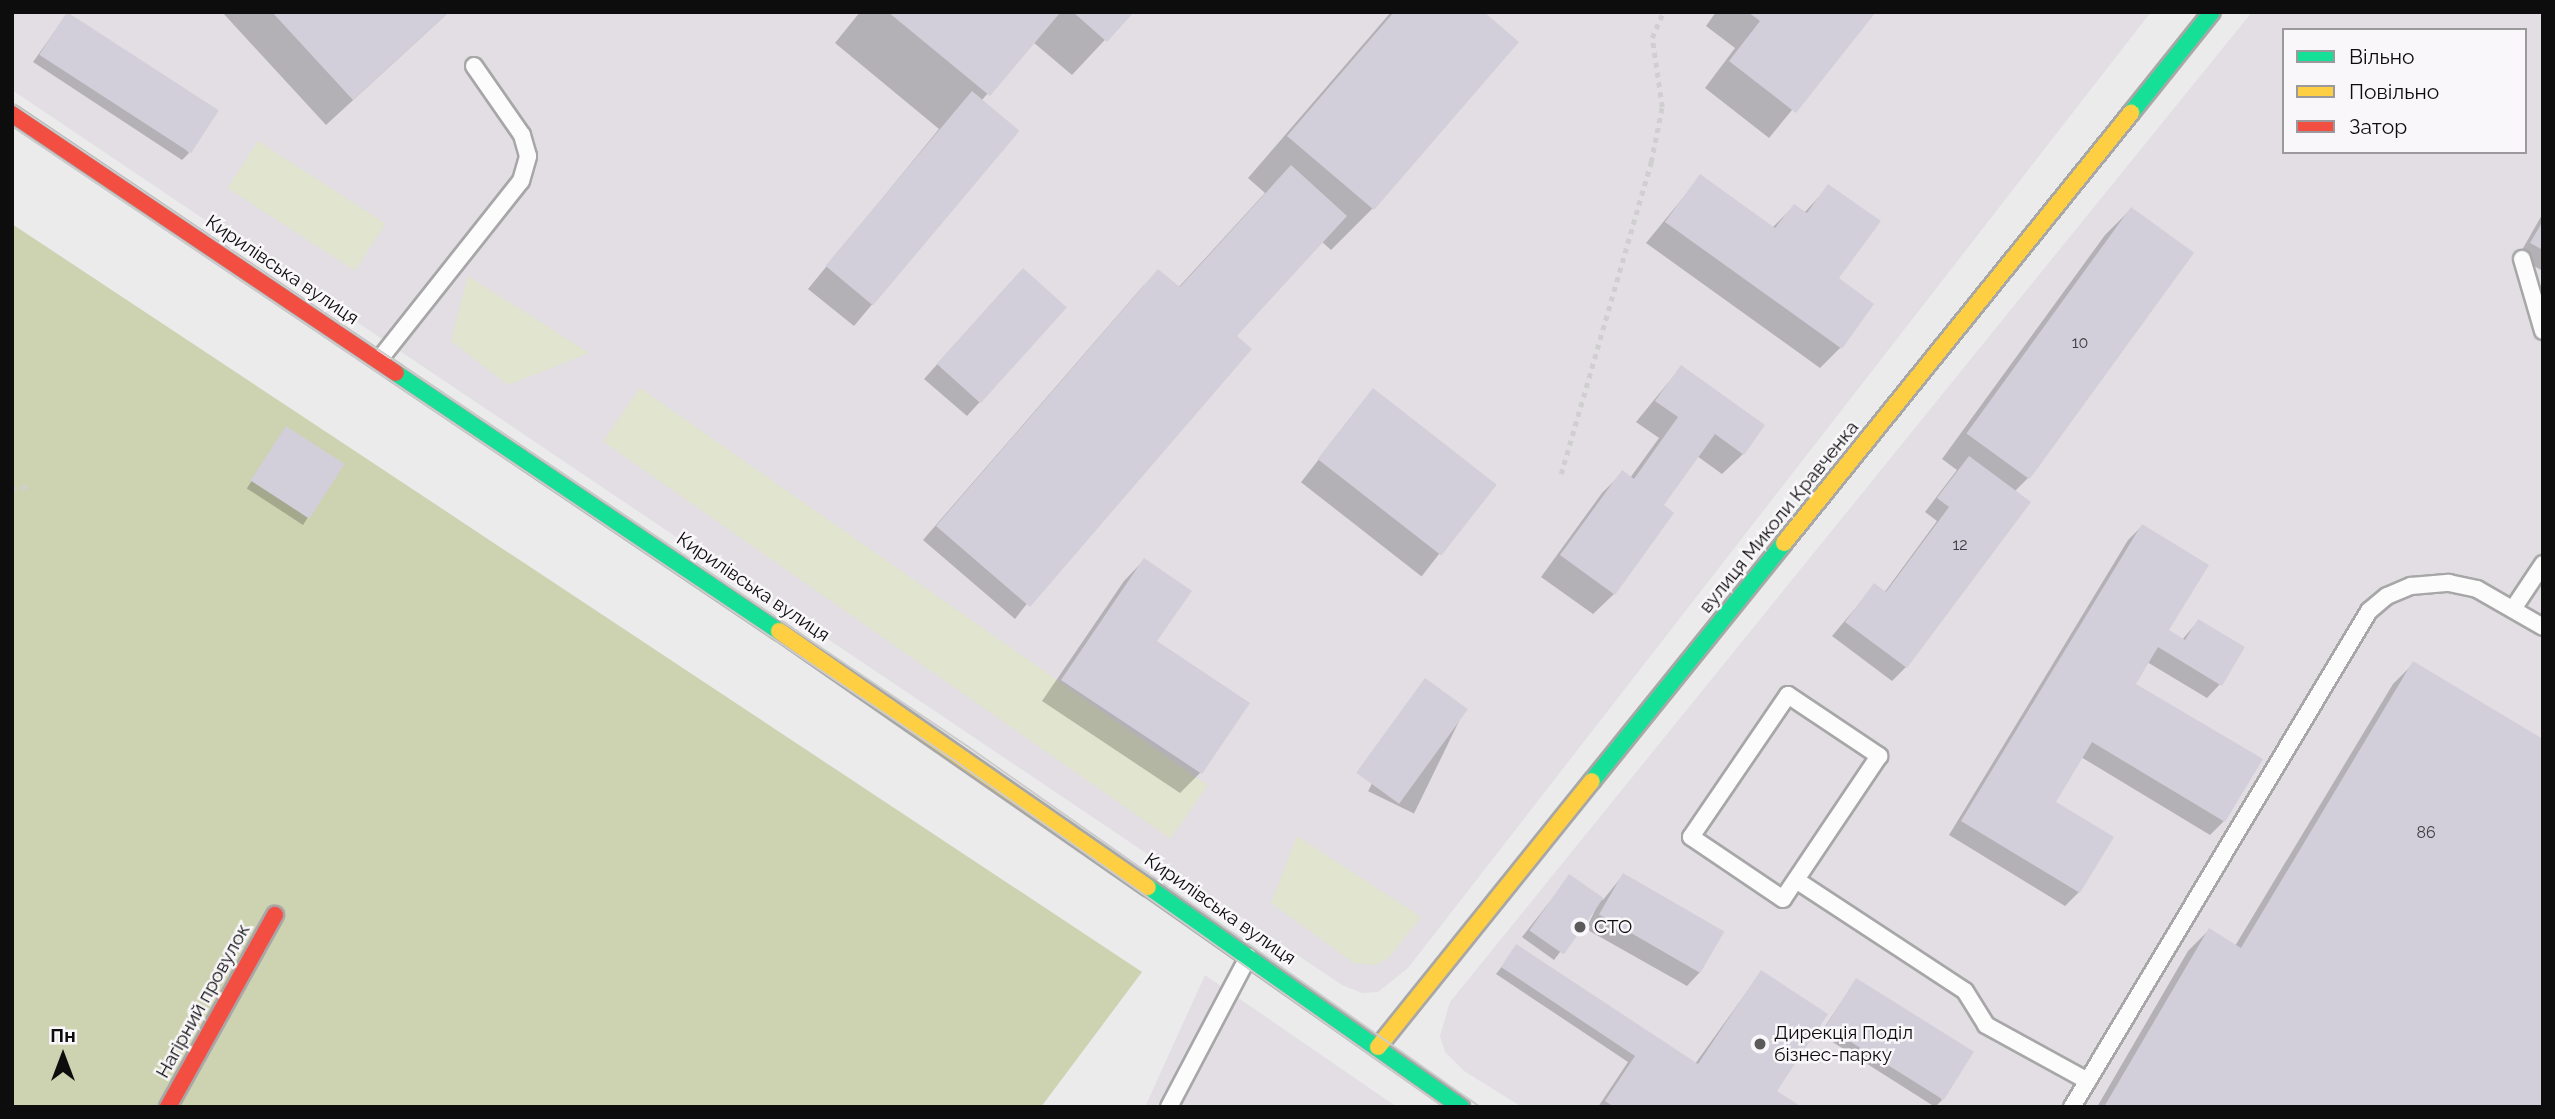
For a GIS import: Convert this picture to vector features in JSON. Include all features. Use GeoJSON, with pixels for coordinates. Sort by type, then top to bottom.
{"type":"FeatureCollection","features":[{"type":"Feature","properties":{"kind":"main road","name":"вулиця Миколи Кравченка"},"geometry":{"type":"LineString","coordinates":[[1378,1046],[2212,12]]}},
{"type":"Feature","properties":{"kind":"main road","name":"Кирилівська вулиця"},"geometry":{"type":"LineString","coordinates":[[12,114],[918,724],[1461,1107]]}},
{"type":"Feature","properties":{"kind":"main road","name":"Нагірний провулок"},"geometry":{"type":"LineString","coordinates":[[169,1107],[275,915]]}},
{"type":"Feature","properties":{"kind":"lane"},"geometry":{"type":"LineString","coordinates":[[379,360],[522,181],[528,156],[522,135],[474,66]]}},
{"type":"Feature","properties":{"kind":"lane"},"geometry":{"type":"LineString","coordinates":[[2522,259],[2543,331]]}},
{"type":"Feature","properties":{"kind":"lane"},"geometry":{"type":"LineString","coordinates":[[2513,609],[2543,564]]}},
{"type":"Feature","properties":{"kind":"lane"},"geometry":{"type":"LineString","coordinates":[[2072,1107],[2369,611],[2387,596],[2428,582],[2477,589],[2543,627]]}},
{"type":"Feature","properties":{"kind":"lane"},"geometry":{"type":"LineString","coordinates":[[1788,695],[1880,757],[1796,880],[1783,899],[1691,837],[1788,695]]}},
{"type":"Feature","properties":{"kind":"lane"},"geometry":{"type":"LineString","coordinates":[[1796,880],[1965,991],[1986,1025],[2088,1081]]}},
{"type":"Feature","properties":{"kind":"lane"},"geometry":{"type":"LineString","coordinates":[[1169,1107],[1249,956]]}},
{"type":"Feature","properties":{"kind":"path"},"geometry":{"type":"LineString","coordinates":[[1561,474],[1651,162],[1662,107],[1652,38],[1663,12]]}},
{"type":"Feature","properties":{"kind":"path"},"geometry":{"type":"LineString","coordinates":[[12,488],[27,487]]}},
{"type":"Feature","properties":{"kind":"shaded area"},"geometry":{"type":"Polygon","coordinates":[[[12,12],[2151,12],[1408,968],[1378,992],[1362,993],[1342,985],[12,90],[12,12]]]}},
{"type":"Feature","properties":{"kind":"shaded area"},"geometry":{"type":"Polygon","coordinates":[[[2252,12],[2543,12],[2543,1107],[1522,1107],[1464,1071],[1445,1052],[1440,1036],[1450,1002],[2252,12]]]}},
{"type":"Feature","properties":{"kind":"shaded area"},"geometry":{"type":"Polygon","coordinates":[[[1205,975],[1397,1107],[1145,1107],[1205,975]]]}},
{"type":"Feature","properties":{"kind":"green space"},"geometry":{"type":"Polygon","coordinates":[[[258,141],[385,224],[355,271],[228,188],[258,141]]]}},
{"type":"Feature","properties":{"kind":"green space"},"geometry":{"type":"Polygon","coordinates":[[[12,224],[1142,972],[1041,1107],[12,1107],[12,224]]]}},
{"type":"Feature","properties":{"kind":"green space"},"geometry":{"type":"Polygon","coordinates":[[[468,276],[589,353],[508,385],[451,341],[468,276]]]}},
{"type":"Feature","properties":{"kind":"green space"},"geometry":{"type":"Polygon","coordinates":[[[640,388],[1208,785],[1170,839],[603,441],[640,388]]]}},
{"type":"Feature","properties":{"kind":"green space"},"geometry":{"type":"Polygon","coordinates":[[[1297,836],[1421,917],[1389,957],[1376,965],[1354,963],[1271,903],[1297,836]]]}},
{"type":"Feature","properties":{"kind":"building"},"geometry":{"type":"Polygon","coordinates":[[[67,12],[219,111],[191,153],[39,55],[67,12]]]}},
{"type":"Feature","properties":{"kind":"building"},"geometry":{"type":"Polygon","coordinates":[[[272,12],[449,12],[353,100],[272,12]]]}},
{"type":"Feature","properties":{"kind":"building"},"geometry":{"type":"Polygon","coordinates":[[[888,12],[1058,12],[1059,14],[990,96],[888,12]]]}},
{"type":"Feature","properties":{"kind":"building"},"geometry":{"type":"Polygon","coordinates":[[[1073,12],[1134,12],[1107,42],[1073,12]]]}},
{"type":"Feature","properties":{"kind":"building"},"geometry":{"type":"Polygon","coordinates":[[[1394,12],[1484,12],[1519,42],[1374,210],[1287,136],[1394,12]]]}},
{"type":"Feature","properties":{"kind":"building"},"geometry":{"type":"Polygon","coordinates":[[[1748,12],[1876,12],[1796,113],[1729,61],[1760,21],[1748,12]]]}},
{"type":"Feature","properties":{"kind":"building"},"geometry":{"type":"Polygon","coordinates":[[[972,91],[1019,131],[873,306],[825,266],[972,91]]]}},
{"type":"Feature","properties":{"kind":"building"},"geometry":{"type":"Polygon","coordinates":[[[1291,165],[1347,216],[1237,336],[1252,349],[1030,607],[936,526],[1158,269],[1180,287],[1291,165]]]}},
{"type":"Feature","properties":{"kind":"building"},"geometry":{"type":"Polygon","coordinates":[[[1700,174],[1775,228],[1794,204],[1807,213],[1828,184],[1881,221],[1839,278],[1874,304],[1842,349],[1665,222],[1700,174]]]}},
{"type":"Feature","properties":{"kind":"building"},"geometry":{"type":"Polygon","coordinates":[[[2131,207],[2194,253],[2030,479],[1966,434],[2131,207]]]}},
{"type":"Feature","properties":{"kind":"building"},"geometry":{"type":"Polygon","coordinates":[[[2543,221],[2543,250],[2530,243],[2543,221]]]}},
{"type":"Feature","properties":{"kind":"building"},"geometry":{"type":"Polygon","coordinates":[[[1023,268],[1067,307],[981,403],[937,364],[1023,268]]]}},
{"type":"Feature","properties":{"kind":"building"},"geometry":{"type":"Polygon","coordinates":[[[1681,365],[1765,425],[1744,455],[1715,434],[1664,505],[1674,513],[1615,595],[1560,555],[1622,470],[1634,479],[1678,417],[1655,401],[1681,365]]]}},
{"type":"Feature","properties":{"kind":"building"},"geometry":{"type":"Polygon","coordinates":[[[1373,388],[1497,485],[1441,556],[1318,459],[1373,388]]]}},
{"type":"Feature","properties":{"kind":"building"},"geometry":{"type":"Polygon","coordinates":[[[286,426],[345,464],[309,519],[251,481],[286,426]]]}},
{"type":"Feature","properties":{"kind":"building"},"geometry":{"type":"Polygon","coordinates":[[[1969,456],[2031,502],[1907,668],[1845,622],[1874,583],[1886,592],[1949,507],[1937,498],[1969,456]]]}},
{"type":"Feature","properties":{"kind":"building"},"geometry":{"type":"Polygon","coordinates":[[[2142,524],[2209,565],[2169,630],[2185,640],[2198,619],[2245,647],[2222,686],[2158,647],[2136,684],[2263,759],[2225,822],[2092,742],[2056,802],[2114,837],[2080,893],[1961,821],[2142,524]]]}},
{"type":"Feature","properties":{"kind":"building"},"geometry":{"type":"Polygon","coordinates":[[[1144,558],[1192,591],[1157,641],[1250,703],[1202,774],[1061,680],[1144,558]]]}},
{"type":"Feature","properties":{"kind":"building"},"geometry":{"type":"Polygon","coordinates":[[[2413,661],[2543,739],[2543,1107],[2104,1107],[2209,928],[2241,948],[2413,661]]]}},
{"type":"Feature","properties":{"kind":"building"},"geometry":{"type":"Polygon","coordinates":[[[1425,678],[1468,709],[1399,804],[1356,773],[1425,678]]]}},
{"type":"Feature","properties":{"kind":"building"},"geometry":{"type":"Polygon","coordinates":[[[1623,873],[1724,932],[1700,973],[1599,915],[1623,873]]]}},
{"type":"Feature","properties":{"kind":"building"},"geometry":{"type":"Polygon","coordinates":[[[1569,874],[1603,898],[1564,955],[1529,931],[1569,874]]]}},
{"type":"Feature","properties":{"kind":"building","name":"Дирекція Поділ бізнес-парку"},"geometry":{"type":"Polygon","coordinates":[[[1516,944],[1698,1064],[1761,970],[1828,1014],[1777,1091],[1802,1107],[1614,1107],[1605,1101],[1635,1056],[1501,967],[1516,944]]]}},
{"type":"Feature","properties":{"kind":"building"},"geometry":{"type":"Polygon","coordinates":[[[1856,978],[1974,1052],[1944,1100],[1826,1026],[1856,978]]]}},
{"type":"Feature","properties":{"kind":"tram line"},"geometry":{"type":"LineString","coordinates":[[12,103],[970,748],[1480,1107]]}},
{"type":"Feature","properties":{"kind":"tram line"},"geometry":{"type":"LineString","coordinates":[[12,126],[958,763],[1444,1107]]}},
{"type":"Feature","properties":{"kind":"traffic: fast"},"geometry":{"type":"LineString","coordinates":[[2131,113],[2212,12]]}},
{"type":"Feature","properties":{"kind":"traffic: fast"},"geometry":{"type":"LineString","coordinates":[[396,373],[779,631]]}},
{"type":"Feature","properties":{"kind":"traffic: fast"},"geometry":{"type":"LineString","coordinates":[[1592,781],[1784,543]]}},
{"type":"Feature","properties":{"kind":"traffic: fast"},"geometry":{"type":"LineString","coordinates":[[1148,887],[1461,1107]]}},
{"type":"Feature","properties":{"kind":"traffic: slow"},"geometry":{"type":"LineString","coordinates":[[1784,543],[2131,113]]}},
{"type":"Feature","properties":{"kind":"traffic: slow"},"geometry":{"type":"LineString","coordinates":[[779,631],[1148,887]]}},
{"type":"Feature","properties":{"kind":"traffic: slow"},"geometry":{"type":"LineString","coordinates":[[1378,1047],[1592,781]]}},
{"type":"Feature","properties":{"kind":"traffic: jam"},"geometry":{"type":"LineString","coordinates":[[12,114],[396,373]]}},
{"type":"Feature","properties":{"kind":"traffic: jam"},"geometry":{"type":"LineString","coordinates":[[168,1107],[275,915]]}},
{"type":"Feature","properties":{"kind":"place","name":"СТО"},"geometry":{"type":"Point","coordinates":[1580,927]}},
{"type":"Feature","properties":{"kind":"place","name":"Дирекція Поділ бізнес-парку"},"geometry":{"type":"Point","coordinates":[1760,1044]}}]}
